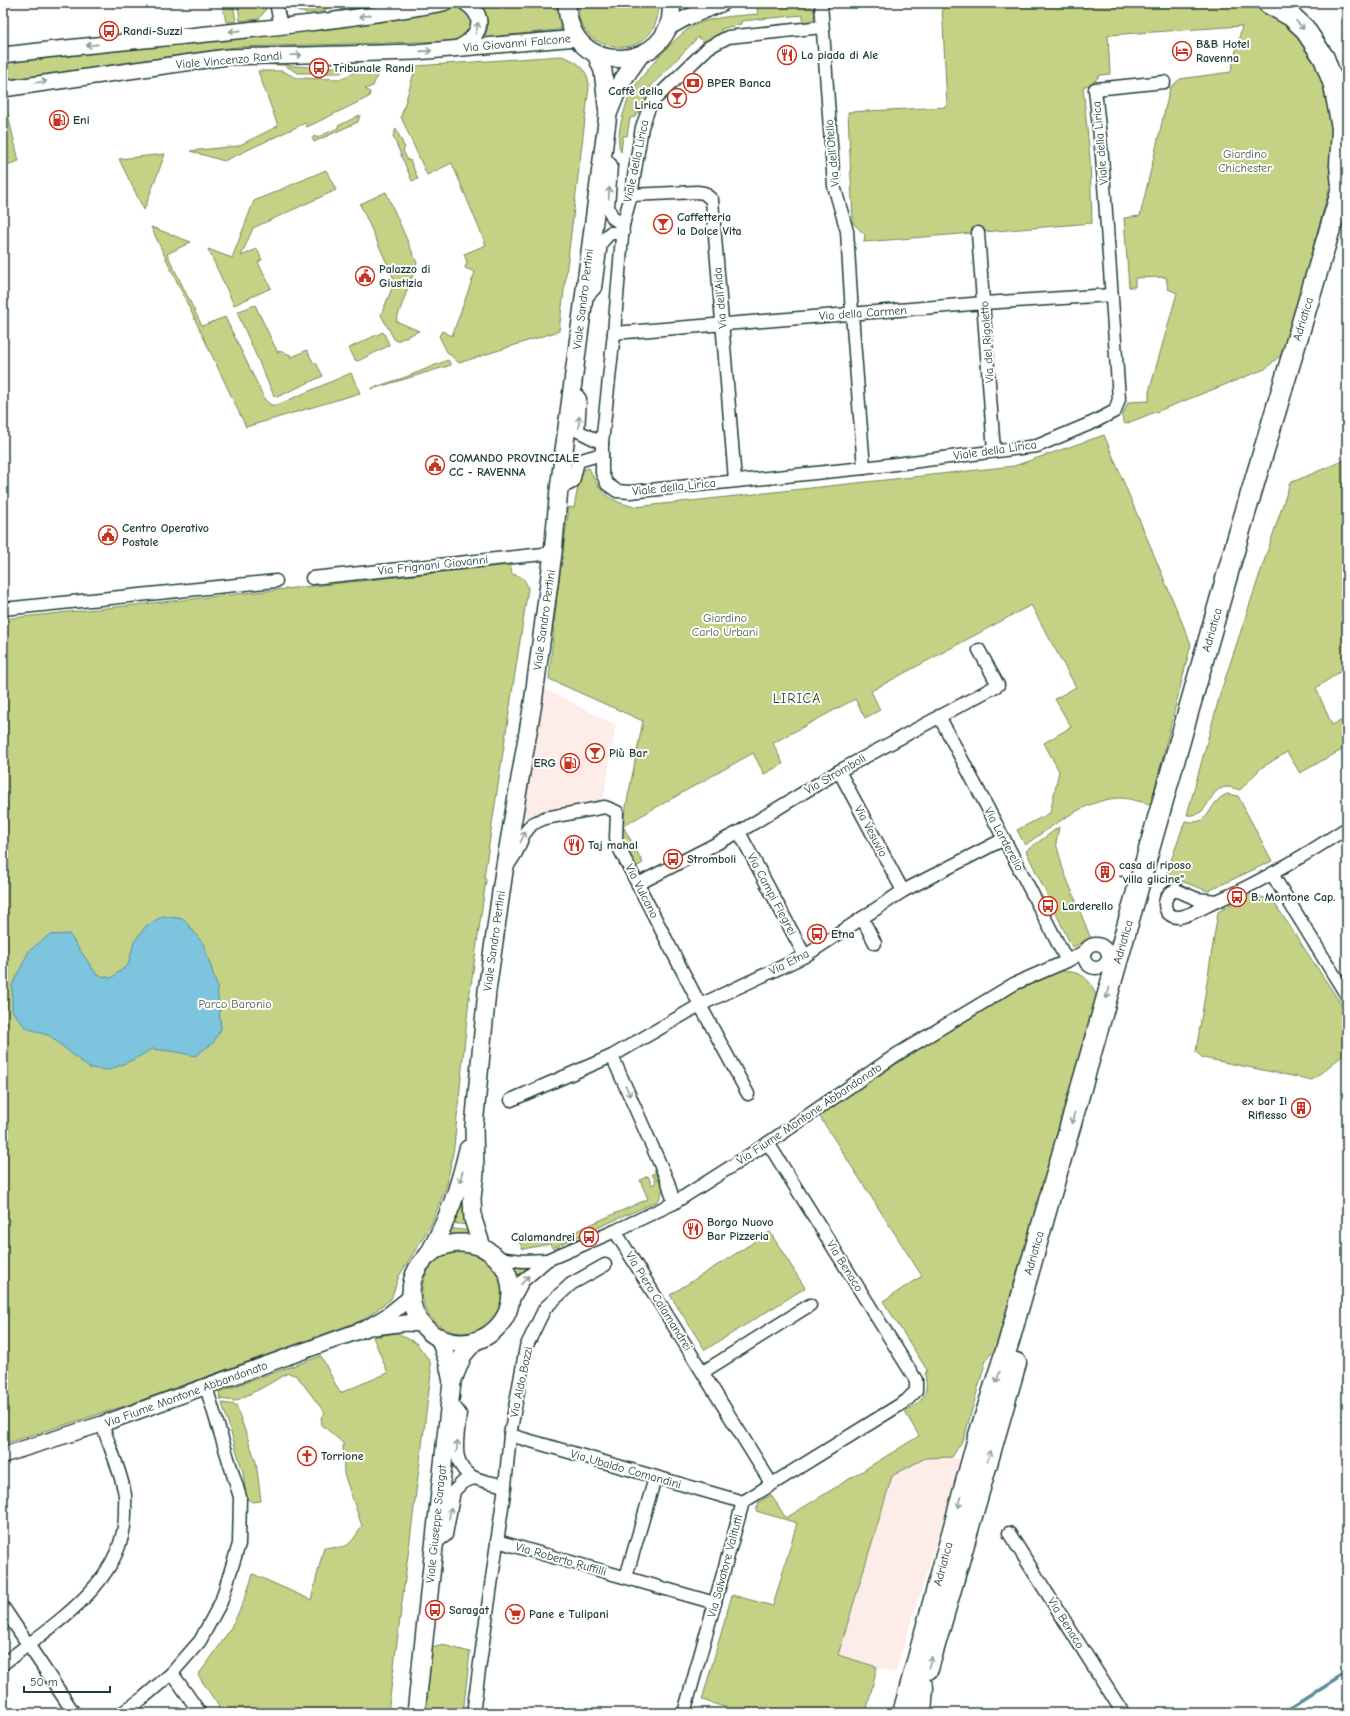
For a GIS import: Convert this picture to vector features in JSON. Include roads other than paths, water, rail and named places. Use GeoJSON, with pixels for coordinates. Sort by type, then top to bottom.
{"type":"FeatureCollection","features":[{"type":"Feature","properties":{"kind":"highway"},"geometry":{"type":"LineString","coordinates":[[1268,3],[1291,16],[1304,28],[1324,58],[1334,85],[1342,128],[1340,166],[1344,180]]}},
{"type":"Feature","properties":{"kind":"highway","name":"Adriatica"},"geometry":{"type":"LineString","coordinates":[[916,1713],[917,1685],[978,1438],[1009,1341],[1238,537],[1344,180]]}},
{"type":"Feature","properties":{"kind":"highway","name":"Adriatica"},"geometry":{"type":"LineString","coordinates":[[903,1713],[917,1685],[1125,984],[1264,483],[1347,216]]}},
{"type":"Feature","properties":{"kind":"highway"},"geometry":{"type":"LineString","coordinates":[[896,1713],[917,1685]]}},
{"type":"Feature","properties":{"kind":"highway"},"geometry":{"type":"LineString","coordinates":[[917,1685],[921,1713]]}},
{"type":"Feature","properties":{"kind":"main road"},"geometry":{"type":"LineString","coordinates":[[566,3],[568,21],[577,38],[585,47],[596,54],[607,58],[618,59],[640,55],[653,47],[666,29],[670,18],[670,3]]}},
{"type":"Feature","properties":{"kind":"main road","name":"Viale Sandro Pertini"},"geometry":{"type":"LineString","coordinates":[[596,54],[603,71],[608,114]]}},
{"type":"Feature","properties":{"kind":"main road","name":"Viale Sandro Pertini"},"geometry":{"type":"LineString","coordinates":[[482,1247],[473,1219],[472,1198],[475,1173],[474,1126],[487,991],[504,872],[533,703],[553,553],[559,489],[608,114],[620,84],[640,55]]}},
{"type":"Feature","properties":{"kind":"main road","name":"Viale Sandro Pertini"},"geometry":{"type":"LineString","coordinates":[[426,1257],[446,1221],[460,1183],[474,1126]]}},
{"type":"Feature","properties":{"kind":"main road"},"geometry":{"type":"LineString","coordinates":[[468,1243],[482,1247],[497,1258],[507,1272],[511,1288],[510,1305],[505,1317],[497,1327],[487,1335],[476,1340],[463,1342],[451,1341],[439,1337],[430,1332],[415,1311],[412,1296],[413,1281],[418,1268],[426,1257],[439,1248],[453,1244],[468,1243]]}},
{"type":"Feature","properties":{"kind":"main road","name":"Viale Giuseppe Saragat"},"geometry":{"type":"LineString","coordinates":[[439,1337],[448,1363],[452,1382]]}},
{"type":"Feature","properties":{"kind":"main road","name":"Viale Giuseppe Saragat"},"geometry":{"type":"LineString","coordinates":[[416,1713],[433,1545],[452,1382],[463,1355],[476,1340]]}},
{"type":"Feature","properties":{"kind":"street"},"geometry":{"type":"LineString","coordinates":[[276,3],[281,27]]}},
{"type":"Feature","properties":{"kind":"street"},"geometry":{"type":"LineString","coordinates":[[5,56],[281,27],[389,13],[444,3]]}},
{"type":"Feature","properties":{"kind":"street"},"geometry":{"type":"LineString","coordinates":[[457,49],[465,45],[474,37],[478,27],[476,12],[466,3]]}},
{"type":"Feature","properties":{"kind":"street"},"geometry":{"type":"LineString","coordinates":[[666,29],[686,18],[723,3]]}},
{"type":"Feature","properties":{"kind":"street","name":"Via dell'Otello"},"geometry":{"type":"LineString","coordinates":[[821,3],[834,186],[847,231],[864,468]]}},
{"type":"Feature","properties":{"kind":"street","name":"Viale della Lirica"},"geometry":{"type":"LineString","coordinates":[[822,27],[728,37],[709,47],[654,100],[649,108],[642,127],[631,195],[623,229],[602,449],[602,473],[607,484],[617,491],[630,492],[735,480],[864,468],[1037,446],[1094,422],[1115,411],[1119,399],[1102,156],[1095,89],[1164,82]]}},
{"type":"Feature","properties":{"kind":"street","name":"Via Giovanni Falcone"},"geometry":{"type":"LineString","coordinates":[[457,49],[577,38]]}},
{"type":"Feature","properties":{"kind":"street","name":"Viale Vincenzo Randi"},"geometry":{"type":"LineString","coordinates":[[9,87],[227,57],[416,52],[457,49]]}},
{"type":"Feature","properties":{"kind":"street"},"geometry":{"type":"LineString","coordinates":[[3,77],[9,87]]}},
{"type":"Feature","properties":{"kind":"street","name":"Viale della Lirica"},"geometry":{"type":"LineString","coordinates":[[602,155],[611,164],[608,208],[613,218],[623,229]]}},
{"type":"Feature","properties":{"kind":"street","name":"Via dell'Aida"},"geometry":{"type":"LineString","coordinates":[[631,195],[697,192],[704,193],[712,200],[735,480]]}},
{"type":"Feature","properties":{"kind":"street"},"geometry":{"type":"LineString","coordinates":[[583,302],[595,288],[601,243],[610,234],[623,229]]}},
{"type":"Feature","properties":{"kind":"street","name":"Via del Rigoletto"},"geometry":{"type":"LineString","coordinates":[[978,233],[994,451]]}},
{"type":"Feature","properties":{"kind":"street","name":"Via della Carmen"},"geometry":{"type":"LineString","coordinates":[[614,333],[984,303],[1111,295]]}},
{"type":"Feature","properties":{"kind":"street"},"geometry":{"type":"LineString","coordinates":[[559,489],[573,482],[578,461],[580,459],[602,449],[578,431],[580,399],[572,388]]}},
{"type":"Feature","properties":{"kind":"street","name":"Via Frignani Giovanni"},"geometry":{"type":"LineString","coordinates":[[312,578],[553,553]]}},
{"type":"Feature","properties":{"kind":"street"},"geometry":{"type":"LineString","coordinates":[[3,609],[276,581]]}},
{"type":"Feature","properties":{"kind":"street","name":"Via Stromboli"},"geometry":{"type":"LineString","coordinates":[[638,884],[739,832],[839,771],[998,685],[979,650]]}},
{"type":"Feature","properties":{"kind":"street","name":"Via Larderello"},"geometry":{"type":"LineString","coordinates":[[939,716],[1067,961]]}},
{"type":"Feature","properties":{"kind":"street","name":"Via Vesuvio"},"geometry":{"type":"LineString","coordinates":[[839,771],[903,891]]}},
{"type":"Feature","properties":{"kind":"street","name":"Via Vulcano"},"geometry":{"type":"LineString","coordinates":[[504,872],[532,824],[545,818],[605,807],[617,812],[616,838],[618,846],[748,1094]]}},
{"type":"Feature","properties":{"kind":"street"},"geometry":{"type":"LineString","coordinates":[[1217,901],[1272,874],[1347,828]]}},
{"type":"Feature","properties":{"kind":"street","name":"Via Campi Flegrei"},"geometry":{"type":"LineString","coordinates":[[739,832],[805,956]]}},
{"type":"Feature","properties":{"kind":"street","name":"Via Etna"},"geometry":{"type":"LineString","coordinates":[[511,1100],[612,1056],[700,1005],[805,956],[903,891],[1004,839]]}},
{"type":"Feature","properties":{"kind":"street"},"geometry":{"type":"LineString","coordinates":[[1272,874],[1347,996]]}},
{"type":"Feature","properties":{"kind":"street"},"geometry":{"type":"LineString","coordinates":[[862,918],[875,943]]}},
{"type":"Feature","properties":{"kind":"street","name":"Via Fiume Montone Abbandonato"},"geometry":{"type":"LineString","coordinates":[[510,1305],[523,1281],[547,1260],[674,1204],[768,1143],[896,1055],[1014,984],[1067,961],[1085,951],[1090,946],[1097,944],[1104,947],[1108,955],[1108,959],[1103,966],[1096,968],[1067,961]]}},
{"type":"Feature","properties":{"kind":"street"},"geometry":{"type":"LineString","coordinates":[[1085,951],[1084,959],[1088,965]]}},
{"type":"Feature","properties":{"kind":"street"},"geometry":{"type":"LineString","coordinates":[[612,1056],[668,1182],[674,1204]]}},
{"type":"Feature","properties":{"kind":"street","name":"Via Benaco"},"geometry":{"type":"LineString","coordinates":[[768,1143],[916,1380],[916,1391]]}},
{"type":"Feature","properties":{"kind":"street","name":"Via Piero Calamandrei"},"geometry":{"type":"LineString","coordinates":[[615,1231],[772,1483]]}},
{"type":"Feature","properties":{"kind":"street","name":"Via Fiume Montone Abbandonato"},"geometry":{"type":"LineString","coordinates":[[497,1258],[523,1261],[547,1260]]}},
{"type":"Feature","properties":{"kind":"street","name":"Via Aldo Bozzi"},"geometry":{"type":"LineString","coordinates":[[473,1713],[505,1486],[510,1435],[526,1347],[545,1308],[571,1284],[605,1265]]}},
{"type":"Feature","properties":{"kind":"street","name":"Via Fiume Montone Abbandonato"},"geometry":{"type":"LineString","coordinates":[[3,1455],[102,1424],[367,1328],[387,1316],[412,1296]]}},
{"type":"Feature","properties":{"kind":"street"},"geometry":{"type":"LineString","coordinates":[[703,1372],[810,1305]]}},
{"type":"Feature","properties":{"kind":"street","name":"Via Fiume Montone Abbandonato"},"geometry":{"type":"LineString","coordinates":[[367,1328],[406,1323],[423,1324]]}},
{"type":"Feature","properties":{"kind":"street"},"geometry":{"type":"LineString","coordinates":[[122,1713],[143,1698],[172,1673],[200,1641],[221,1602],[239,1544],[240,1497],[206,1387]]}},
{"type":"Feature","properties":{"kind":"street","name":"Via Salvatore Valitutti"},"geometry":{"type":"LineString","coordinates":[[684,1713],[743,1502],[906,1401],[916,1391]]}},
{"type":"Feature","properties":{"kind":"street"},"geometry":{"type":"LineString","coordinates":[[450,1402],[460,1414],[456,1457],[462,1469],[474,1478],[505,1486]]}},
{"type":"Feature","properties":{"kind":"street"},"geometry":{"type":"LineString","coordinates":[[3,1664],[78,1604],[98,1584],[113,1562],[122,1539],[126,1518],[125,1491],[102,1424]]}},
{"type":"Feature","properties":{"kind":"street","name":"Via Ubaldo Comandini"},"geometry":{"type":"LineString","coordinates":[[510,1435],[655,1478],[743,1502]]}},
{"type":"Feature","properties":{"kind":"street"},"geometry":{"type":"LineString","coordinates":[[433,1545],[446,1536],[454,1491],[463,1482],[474,1478]]}},
{"type":"Feature","properties":{"kind":"street"},"geometry":{"type":"LineString","coordinates":[[626,1577],[655,1478]]}},
{"type":"Feature","properties":{"kind":"street","name":"Via Benaco"},"geometry":{"type":"LineString","coordinates":[[1009,1533],[1123,1713]]}},
{"type":"Feature","properties":{"kind":"street","name":"Via Roberto Ruffilli"},"geometry":{"type":"LineString","coordinates":[[497,1541],[715,1603]]}},
{"type":"Feature","properties":{"kind":"street"},"geometry":{"type":"LineString","coordinates":[[3,1607],[74,1713]]}},
{"type":"Feature","properties":{"kind":"street"},"geometry":{"type":"LineString","coordinates":[[172,1673],[200,1713]]}},
{"type":"Feature","properties":{"kind":"water"},"geometry":{"type":"Polygon","coordinates":[[[163,916],[184,919],[204,945],[217,986],[221,1029],[213,1043],[195,1056],[152,1049],[135,1059],[109,1070],[89,1068],[50,1036],[26,1028],[12,1011],[12,985],[29,951],[49,935],[69,934],[97,975],[111,978],[128,965],[134,942],[146,926],[163,916]]]}},
{"type":"Feature","properties":{"kind":"waterway"},"geometry":{"type":"LineString","coordinates":[[1282,1713],[1347,1672]]}},
{"type":"Feature","properties":{"kind":"place","name":"Randi-Suzzi"},"geometry":{"type":"Point","coordinates":[109,31]}},
{"type":"Feature","properties":{"kind":"place","name":"B&B Hotel Ravenna"},"geometry":{"type":"Point","coordinates":[1182,51]}},
{"type":"Feature","properties":{"kind":"place","name":"La piada di Ale"},"geometry":{"type":"Point","coordinates":[787,55]}},
{"type":"Feature","properties":{"kind":"place","name":"Tribunale Randi"},"geometry":{"type":"Point","coordinates":[319,68]}},
{"type":"Feature","properties":{"kind":"place","name":"BPER Banca"},"geometry":{"type":"Point","coordinates":[693,83]}},
{"type":"Feature","properties":{"kind":"place","name":"Caffè della Lirica"},"geometry":{"type":"Point","coordinates":[677,98]}},
{"type":"Feature","properties":{"kind":"place","name":"Eni"},"geometry":{"type":"Point","coordinates":[59,120]}},
{"type":"Feature","properties":{"kind":"place","name":"Caffetteria la Dolce Vita"},"geometry":{"type":"Point","coordinates":[663,224]}},
{"type":"Feature","properties":{"kind":"place","name":"Palazzo di Giustizia"},"geometry":{"type":"Point","coordinates":[365,276]}},
{"type":"Feature","properties":{"kind":"place","name":"COMANDO PROVINCIALE CC - RAVENNA"},"geometry":{"type":"Point","coordinates":[435,465]}},
{"type":"Feature","properties":{"kind":"place","name":"Centro Operativo Postale"},"geometry":{"type":"Point","coordinates":[108,535]}},
{"type":"Feature","properties":{"kind":"place","name":"Più Bar"},"geometry":{"type":"Point","coordinates":[595,753]}},
{"type":"Feature","properties":{"kind":"place","name":"ERG"},"geometry":{"type":"Point","coordinates":[570,763]}},
{"type":"Feature","properties":{"kind":"place","name":"Taj mahal"},"geometry":{"type":"Point","coordinates":[574,845]}},
{"type":"Feature","properties":{"kind":"place","name":"Stromboli"},"geometry":{"type":"Point","coordinates":[673,859]}},
{"type":"Feature","properties":{"kind":"place","name":"casa di riposo \"villa glicine\""},"geometry":{"type":"Point","coordinates":[1105,872]}},
{"type":"Feature","properties":{"kind":"place","name":"B. Montone Cap."},"geometry":{"type":"Point","coordinates":[1237,897]}},
{"type":"Feature","properties":{"kind":"place","name":"Larderello"},"geometry":{"type":"Point","coordinates":[1048,906]}},
{"type":"Feature","properties":{"kind":"place","name":"Etna"},"geometry":{"type":"Point","coordinates":[817,934]}},
{"type":"Feature","properties":{"kind":"place","name":"ex bar Il Riflesso"},"geometry":{"type":"Point","coordinates":[1301,1108]}},
{"type":"Feature","properties":{"kind":"place","name":"Borgo Nuovo Bar Pizzeria"},"geometry":{"type":"Point","coordinates":[693,1229]}},
{"type":"Feature","properties":{"kind":"place","name":"Calamandrei"},"geometry":{"type":"Point","coordinates":[589,1237]}},
{"type":"Feature","properties":{"kind":"place","name":"Torrione"},"geometry":{"type":"Point","coordinates":[307,1456]}},
{"type":"Feature","properties":{"kind":"place","name":"Saragat"},"geometry":{"type":"Point","coordinates":[435,1610]}},
{"type":"Feature","properties":{"kind":"place","name":"Pane e Tulipani"},"geometry":{"type":"Point","coordinates":[515,1614]}},
{"type":"Feature","properties":{"kind":"district","name":"LIRICA"},"geometry":{"type":"Point","coordinates":[797,698]}},
{"type":"Feature","properties":{"kind":"park label","name":"Giardino Chichester"},"geometry":{"type":"Point","coordinates":[1245,161]}},
{"type":"Feature","properties":{"kind":"park label","name":"Giardino Carlo Urbani"},"geometry":{"type":"Point","coordinates":[725,625]}},
{"type":"Feature","properties":{"kind":"park label","name":"Parco Baronio"},"geometry":{"type":"Point","coordinates":[235,1004]}}]}
